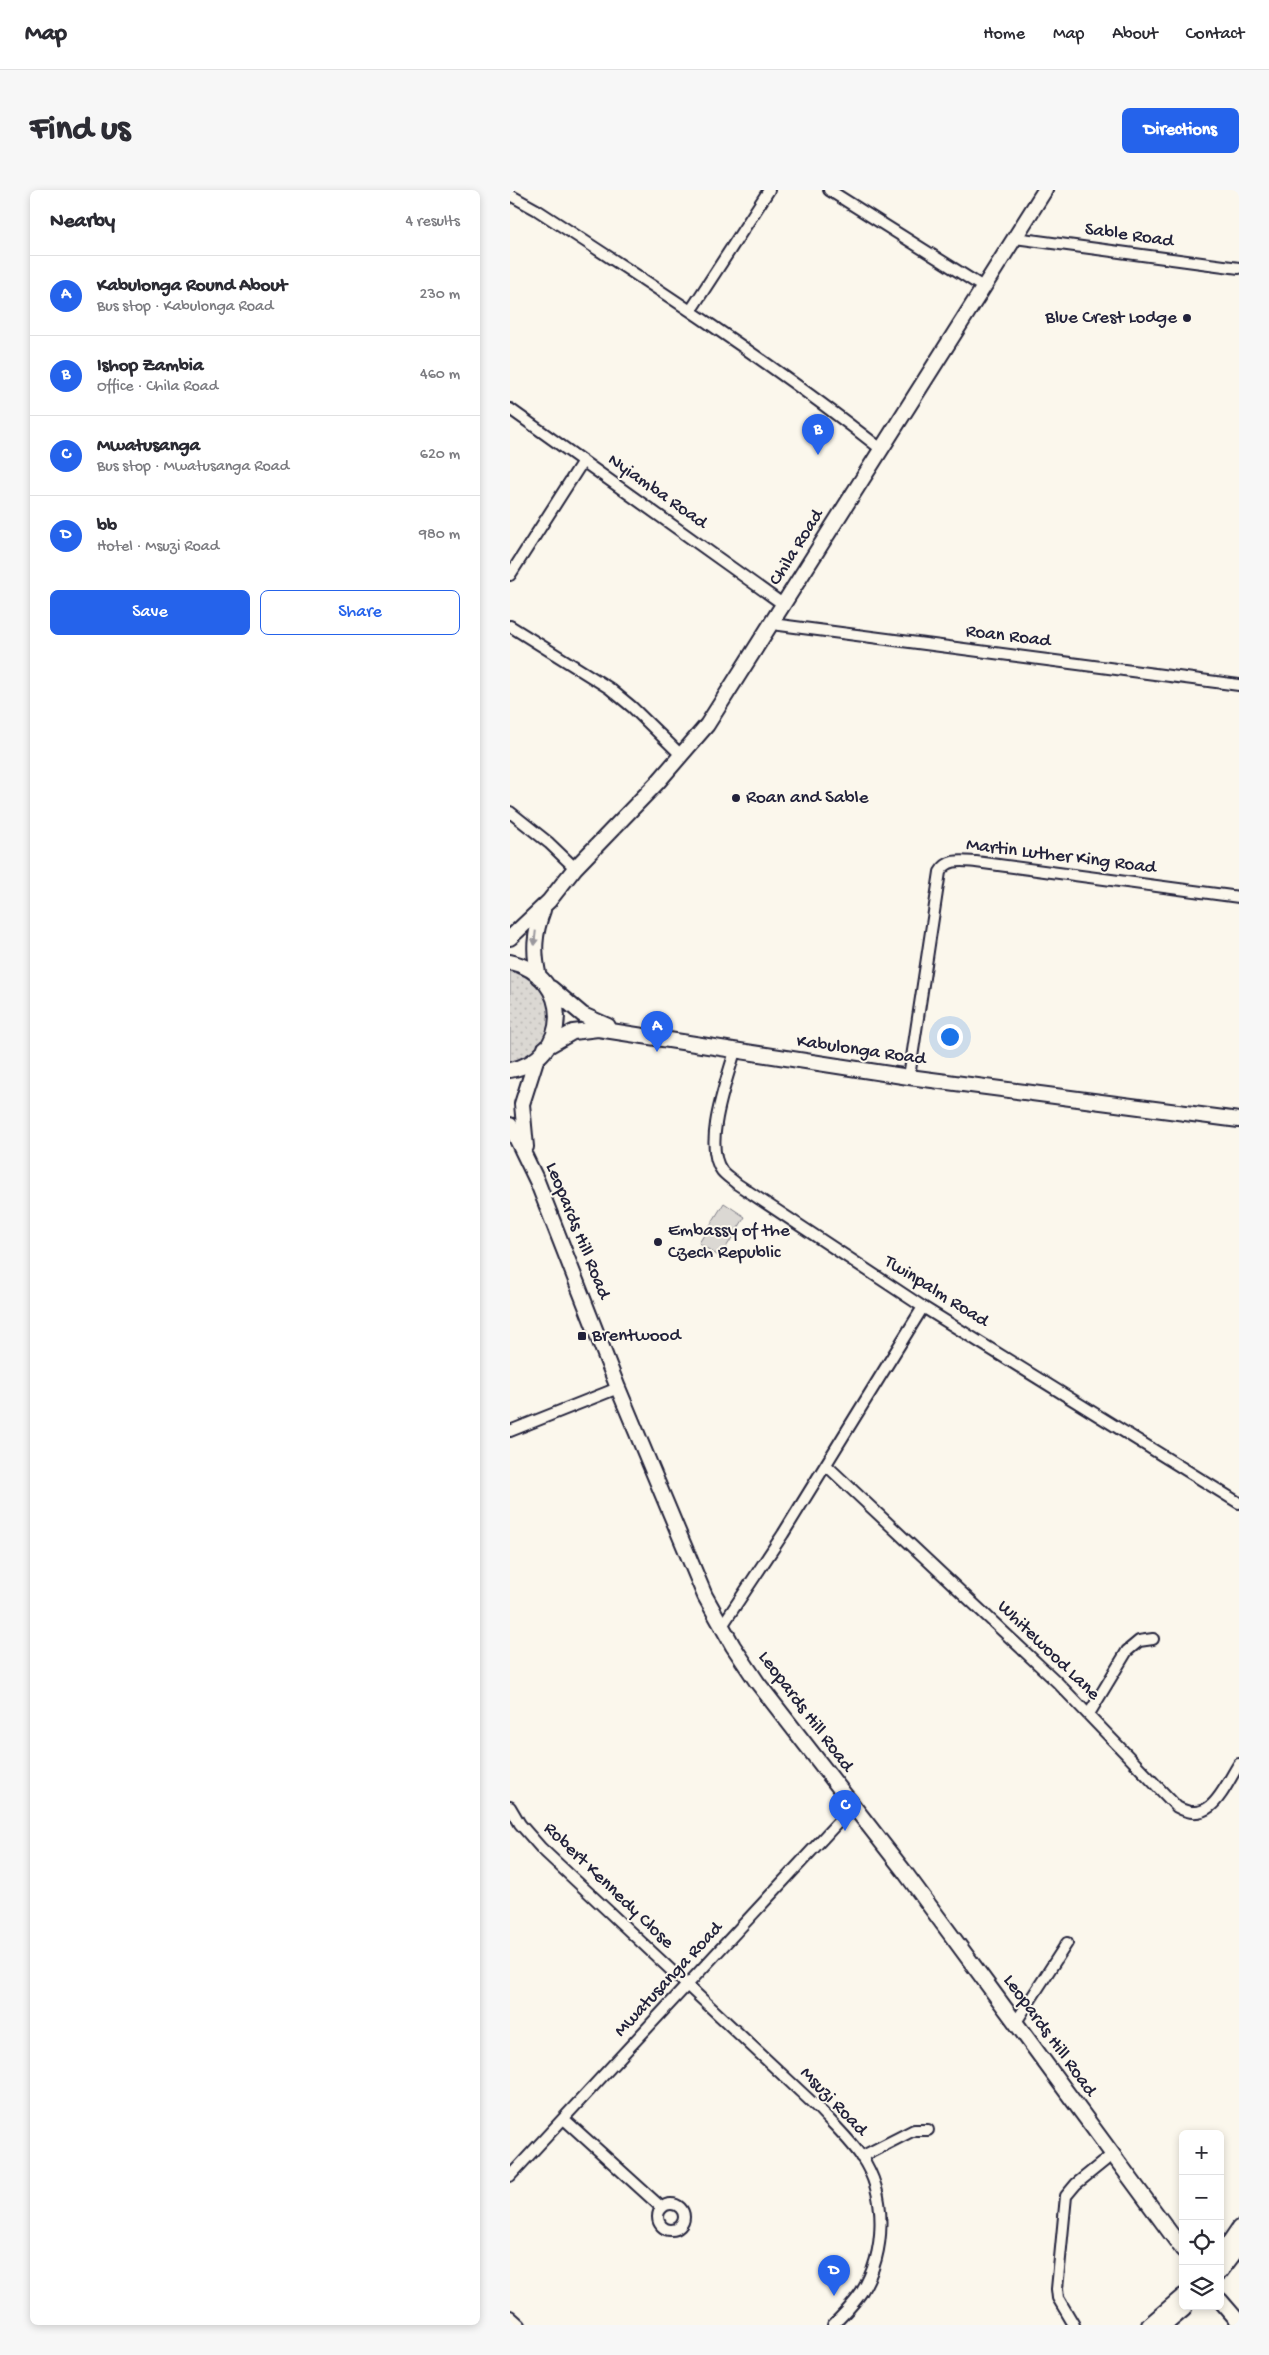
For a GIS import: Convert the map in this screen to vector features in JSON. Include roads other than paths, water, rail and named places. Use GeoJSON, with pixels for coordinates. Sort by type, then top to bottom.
{"type":"FeatureCollection","features":[{"type":"Feature","properties":{"kind":"main road","name":"Chila Road"},"geometry":{"type":"LineString","coordinates":[[510,938],[548,901],[575,868],[628,814],[706,725],[772,624],[1045,190]]}},
{"type":"Feature","properties":{"kind":"main road","name":"Chila Road"},"geometry":{"type":"LineString","coordinates":[[545,1048],[552,1036],[557,1013],[556,1001],[544,981],[535,960],[534,939],[548,901]]}},
{"type":"Feature","properties":{"kind":"main road","name":"Kabulonga Road"},"geometry":{"type":"LineString","coordinates":[[510,962],[544,981],[590,1019],[627,1033]]}},
{"type":"Feature","properties":{"kind":"main road","name":"Kabulonga Road"},"geometry":{"type":"LineString","coordinates":[[545,1048],[565,1036],[580,1030],[598,1029],[909,1077],[1239,1120]]}},
{"type":"Feature","properties":{"kind":"main road"},"geometry":{"type":"LineString","coordinates":[[510,1070],[536,1060],[545,1048]]}},
{"type":"Feature","properties":{"kind":"main road","name":"Leopards Hill Road"},"geometry":{"type":"LineString","coordinates":[[527,1158],[522,1104],[536,1060]]}},
{"type":"Feature","properties":{"kind":"main road","name":"Leopards Hill Road"},"geometry":{"type":"LineString","coordinates":[[510,1125],[527,1158],[618,1388],[705,1596],[722,1626],[757,1682],[904,1871],[1179,2245]]}},
{"type":"Feature","properties":{"kind":"main road"},"geometry":{"type":"LineString","coordinates":[[1224,2258],[1239,2228]]}},
{"type":"Feature","properties":{"kind":"main road"},"geometry":{"type":"LineString","coordinates":[[1224,2261],[1239,2247]]}},
{"type":"Feature","properties":{"kind":"main road"},"geometry":{"type":"LineString","coordinates":[[1149,2325],[1179,2299]]}},
{"type":"Feature","properties":{"kind":"main road"},"geometry":{"type":"LineString","coordinates":[[1224,2305],[1239,2322]]}},
{"type":"Feature","properties":{"kind":"main road"},"geometry":{"type":"LineString","coordinates":[[1165,2325],[1182,2310]]}},
{"type":"Feature","properties":{"kind":"street"},"geometry":{"type":"LineString","coordinates":[[691,310],[769,190]]}},
{"type":"Feature","properties":{"kind":"street"},"geometry":{"type":"LineString","coordinates":[[830,190],[983,287]]}},
{"type":"Feature","properties":{"kind":"street"},"geometry":{"type":"LineString","coordinates":[[510,195],[537,210],[691,310],[881,449]]}},
{"type":"Feature","properties":{"kind":"street","name":"Sable Road"},"geometry":{"type":"LineString","coordinates":[[1015,238],[1239,268]]}},
{"type":"Feature","properties":{"kind":"street","name":"Nyiamba Road"},"geometry":{"type":"LineString","coordinates":[[510,409],[784,605]]}},
{"type":"Feature","properties":{"kind":"street"},"geometry":{"type":"LineString","coordinates":[[510,575],[583,461]]}},
{"type":"Feature","properties":{"kind":"street","name":"Roan Road"},"geometry":{"type":"LineString","coordinates":[[772,624],[1239,685]]}},
{"type":"Feature","properties":{"kind":"street"},"geometry":{"type":"LineString","coordinates":[[510,626],[608,688],[632,706],[681,755]]}},
{"type":"Feature","properties":{"kind":"street"},"geometry":{"type":"LineString","coordinates":[[510,812],[549,843],[575,868]]}},
{"type":"Feature","properties":{"kind":"street","name":"Martin Luther King Road"},"geometry":{"type":"LineString","coordinates":[[909,1077],[940,872],[944,865],[951,862],[976,862],[1239,897]]}},
{"type":"Feature","properties":{"kind":"street","name":"Twinpalm Road"},"geometry":{"type":"LineString","coordinates":[[735,1051],[715,1129],[718,1162],[723,1172],[745,1189],[923,1307],[1239,1503]]}},
{"type":"Feature","properties":{"kind":"street"},"geometry":{"type":"LineString","coordinates":[[722,1626],[826,1465],[923,1307]]}},
{"type":"Feature","properties":{"kind":"street"},"geometry":{"type":"LineString","coordinates":[[510,1431],[618,1388]]}},
{"type":"Feature","properties":{"kind":"street","name":"Whitewood Lane"},"geometry":{"type":"LineString","coordinates":[[826,1465],[1089,1714],[1177,1807],[1195,1814],[1211,1806],[1239,1764]]}},
{"type":"Feature","properties":{"kind":"street"},"geometry":{"type":"LineString","coordinates":[[1089,1714],[1127,1651],[1140,1641],[1153,1640]]}},
{"type":"Feature","properties":{"kind":"street","name":"Mwatusanga Road"},"geometry":{"type":"LineString","coordinates":[[510,2176],[853,1806]]}},
{"type":"Feature","properties":{"kind":"street","name":"Robert Kennedy Close"},"geometry":{"type":"LineString","coordinates":[[510,1808],[520,1824],[541,1848],[687,1985]]}},
{"type":"Feature","properties":{"kind":"street"},"geometry":{"type":"LineString","coordinates":[[1016,2022],[1067,1943]]}},
{"type":"Feature","properties":{"kind":"street","name":"Msuzi Road"},"geometry":{"type":"LineString","coordinates":[[687,1985],[842,2132],[862,2157],[874,2183],[880,2213],[879,2245],[872,2270],[861,2293],[834,2325]]}},
{"type":"Feature","properties":{"kind":"street"},"geometry":{"type":"LineString","coordinates":[[564,2119],[662,2208]]}},
{"type":"Feature","properties":{"kind":"street"},"geometry":{"type":"LineString","coordinates":[[862,2157],[914,2130],[928,2130]]}},
{"type":"Feature","properties":{"kind":"street"},"geometry":{"type":"LineString","coordinates":[[1074,2325],[1058,2298],[1057,2289],[1066,2196],[1076,2184],[1113,2154]]}},
{"type":"Feature","properties":{"kind":"street"},"geometry":{"type":"LineString","coordinates":[[510,2316],[520,2325]]}},
{"type":"Feature","properties":{"kind":"place","name":"Blue Crest Lodge"},"geometry":{"type":"Point","coordinates":[1187,318]}},
{"type":"Feature","properties":{"kind":"place","name":"Ishop Zambia"},"geometry":{"type":"Point","coordinates":[818,455]}},
{"type":"Feature","properties":{"kind":"place","name":"Roan and Sable"},"geometry":{"type":"Point","coordinates":[736,798]}},
{"type":"Feature","properties":{"kind":"place","name":"Kabulonga Round About"},"geometry":{"type":"Point","coordinates":[657,1052]}},
{"type":"Feature","properties":{"kind":"place","name":"Embassy of the Czech Republic"},"geometry":{"type":"Point","coordinates":[658,1242]}},
{"type":"Feature","properties":{"kind":"place","name":"Brentwood"},"geometry":{"type":"Point","coordinates":[582,1336]}},
{"type":"Feature","properties":{"kind":"place","name":"Mwatusanga"},"geometry":{"type":"Point","coordinates":[845,1831]}},
{"type":"Feature","properties":{"kind":"place","name":"bb"},"geometry":{"type":"Point","coordinates":[834,2296]}}]}
